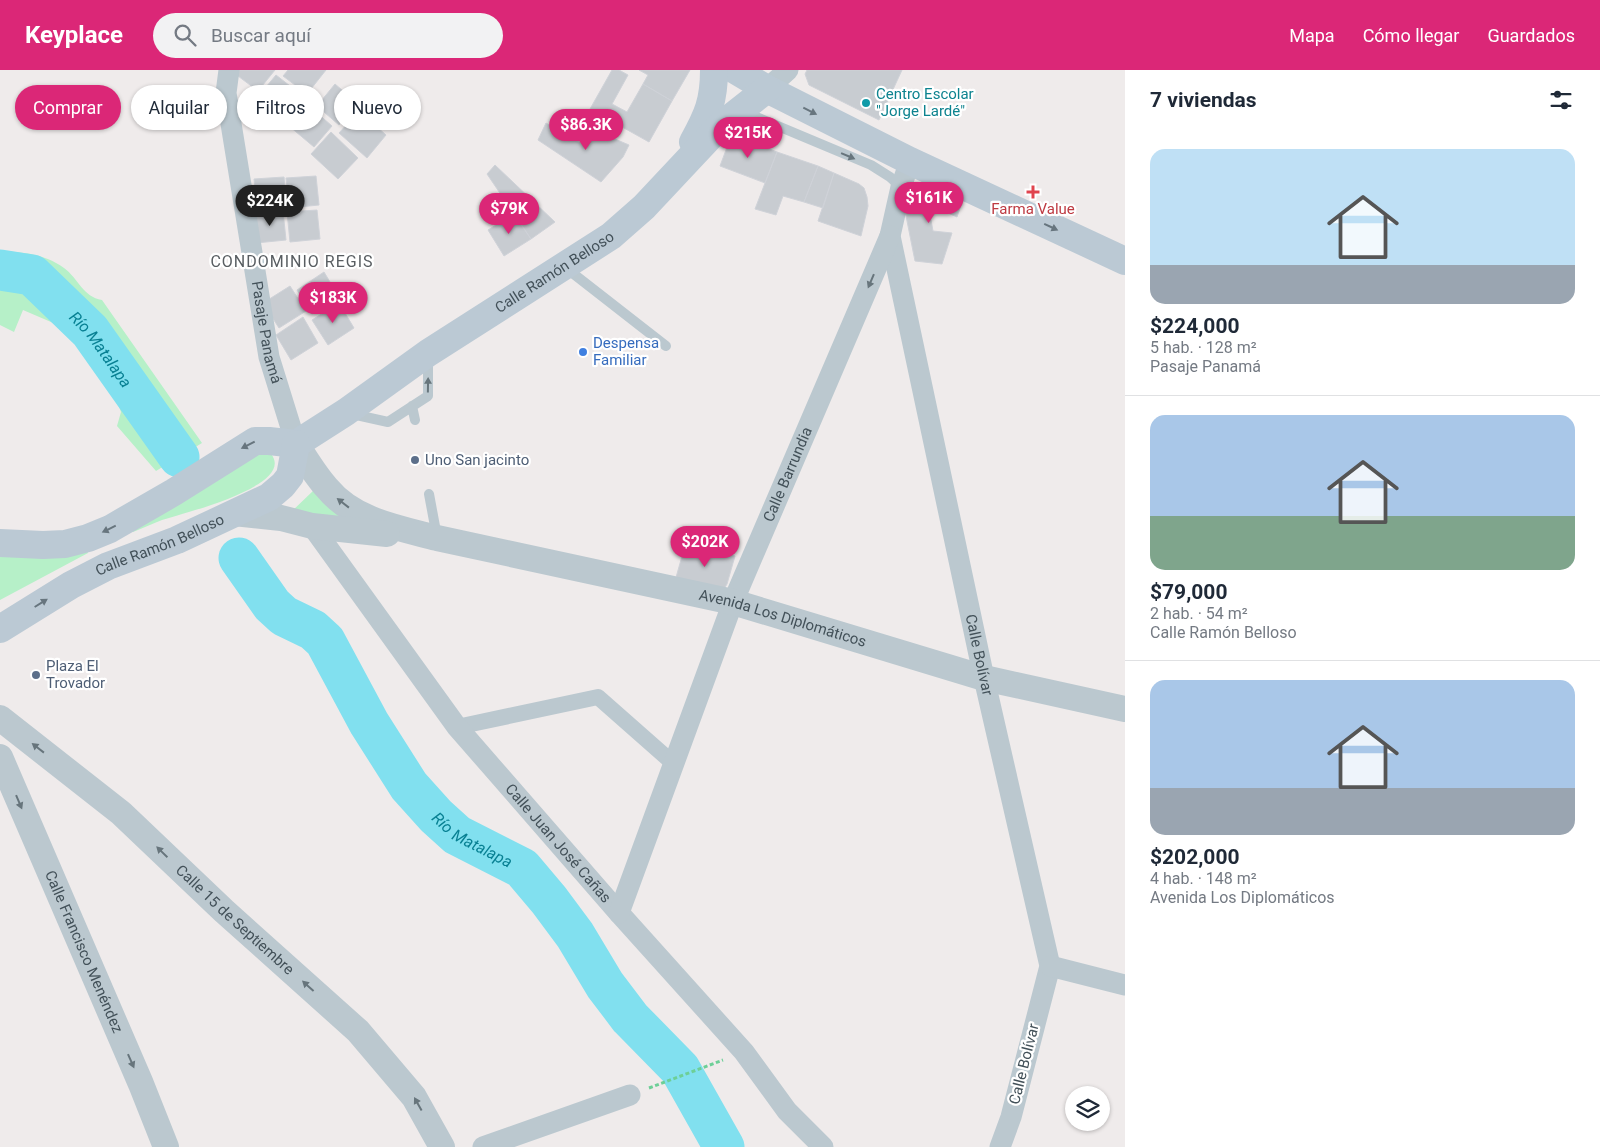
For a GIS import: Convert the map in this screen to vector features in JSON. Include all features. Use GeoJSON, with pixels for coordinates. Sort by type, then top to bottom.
{"type":"FeatureCollection","features":[{"type":"Feature","properties":{"kind":"main road"},"geometry":{"type":"LineString","coordinates":[[676,172],[707,117],[713,97],[714,70]]}},
{"type":"Feature","properties":{"kind":"main road"},"geometry":{"type":"LineString","coordinates":[[735,70],[766,89],[910,161],[1125,261]]}},
{"type":"Feature","properties":{"kind":"main road","name":"Calle Ramón Belloso"},"geometry":{"type":"LineString","coordinates":[[0,629],[71,585],[108,566],[177,540],[269,497],[290,476],[296,444],[346,412],[428,353],[611,236],[644,207],[720,126],[766,89]]}},
{"type":"Feature","properties":{"kind":"main road"},"geometry":{"type":"LineString","coordinates":[[0,543],[43,546],[65,544],[88,538],[110,529],[174,492],[255,441],[296,444]]}},
{"type":"Feature","properties":{"kind":"street","name":"Pasaje Panamá"},"geometry":{"type":"LineString","coordinates":[[229,70],[226,93],[266,342],[276,382],[296,444]]}},
{"type":"Feature","properties":{"kind":"street","name":"Calle Ramón Belloso"},"geometry":{"type":"LineString","coordinates":[[766,89],[788,70]]}},
{"type":"Feature","properties":{"kind":"street","name":"Calle Bolívar"},"geometry":{"type":"LineString","coordinates":[[910,161],[901,187],[890,236],[984,678],[1050,966],[1011,1117],[1000,1147]]}},
{"type":"Feature","properties":{"kind":"street","name":"Calle Barrundia"},"geometry":{"type":"LineString","coordinates":[[619,913],[733,602],[890,236]]}},
{"type":"Feature","properties":{"kind":"street","name":"Avenida Los Diplomáticos"},"geometry":{"type":"LineString","coordinates":[[296,444],[326,488],[348,508],[362,516],[394,527],[733,602],[984,678],[1125,709]]}},
{"type":"Feature","properties":{"kind":"street","name":"Avenida Los Diplomáticos"},"geometry":{"type":"LineString","coordinates":[[234,513],[281,518],[312,526],[438,538]]}},
{"type":"Feature","properties":{"kind":"street","name":"Calle Juan José Cañas"},"geometry":{"type":"LineString","coordinates":[[312,526],[457,726],[619,913],[744,1052],[787,1112],[823,1147]]}},
{"type":"Feature","properties":{"kind":"street"},"geometry":{"type":"LineString","coordinates":[[457,726],[598,696],[674,764]]}},
{"type":"Feature","properties":{"kind":"street","name":"Calle 15 de Septiembre"},"geometry":{"type":"LineString","coordinates":[[0,718],[121,812],[224,912],[358,1031],[414,1097],[442,1147]]}},
{"type":"Feature","properties":{"kind":"street","name":"Calle Francisco Menéndez"},"geometry":{"type":"LineString","coordinates":[[0,758],[141,1084],[166,1147]]}},
{"type":"Feature","properties":{"kind":"street"},"geometry":{"type":"LineString","coordinates":[[1050,966],[1125,985]]}},
{"type":"Feature","properties":{"kind":"street"},"geometry":{"type":"LineString","coordinates":[[483,1147],[630,1095]]}},
{"type":"Feature","properties":{"kind":"lane"},"geometry":{"type":"LineString","coordinates":[[738,110],[871,165],[890,177],[901,187]]}},
{"type":"Feature","properties":{"kind":"lane"},"geometry":{"type":"LineString","coordinates":[[564,267],[666,346]]}},
{"type":"Feature","properties":{"kind":"lane"},"geometry":{"type":"LineString","coordinates":[[346,412],[388,422],[428,396],[428,353]]}},
{"type":"Feature","properties":{"kind":"lane"},"geometry":{"type":"LineString","coordinates":[[412,406],[415,420]]}},
{"type":"Feature","properties":{"kind":"lane"},"geometry":{"type":"LineString","coordinates":[[429,494],[438,538]]}},
{"type":"Feature","properties":{"kind":"path"},"geometry":{"type":"LineString","coordinates":[[630,1095],[702,1068]]}},
{"type":"Feature","properties":{"kind":"green space"},"geometry":{"type":"Polygon","coordinates":[[[0,251],[25,253],[57,263],[69,272],[85,291],[95,298],[102,300],[202,443],[156,471],[117,426],[121,412],[114,393],[65,328],[23,310],[14,332],[0,325],[0,251]]]}},
{"type":"Feature","properties":{"kind":"green space"},"geometry":{"type":"Polygon","coordinates":[[[253,453],[271,454],[275,466],[267,477],[253,487],[233,497],[162,520],[133,532],[132,529],[253,453]]]}},
{"type":"Feature","properties":{"kind":"green space"},"geometry":{"type":"Polygon","coordinates":[[[314,490],[344,517],[290,513],[314,490]]]}},
{"type":"Feature","properties":{"kind":"green space"},"geometry":{"type":"Polygon","coordinates":[[[87,550],[88,553],[0,600],[0,556],[49,558],[87,550]]]}},
{"type":"Feature","properties":{"kind":"building"},"geometry":{"type":"Polygon","coordinates":[[[236,70],[275,70],[263,85],[250,85],[234,73],[236,70]]]}},
{"type":"Feature","properties":{"kind":"building"},"geometry":{"type":"Polygon","coordinates":[[[288,70],[326,70],[314,85],[295,85],[283,76],[288,70]]]}},
{"type":"Feature","properties":{"kind":"building"},"geometry":{"type":"Polygon","coordinates":[[[612,70],[619,70],[628,75],[612,104],[627,112],[643,84],[672,101],[649,142],[590,109],[612,70]]]}},
{"type":"Feature","properties":{"kind":"building"},"geometry":{"type":"Polygon","coordinates":[[[639,70],[690,70],[672,101],[643,84],[648,75],[639,70]]]}},
{"type":"Feature","properties":{"kind":"building","name":"Centro Escolar \"Jorge Lardé\""},"geometry":{"type":"Polygon","coordinates":[[[807,70],[902,70],[879,120],[809,85],[805,74],[807,70]]]}},
{"type":"Feature","properties":{"kind":"building"},"geometry":{"type":"Polygon","coordinates":[[[276,75],[289,85],[268,85],[276,75]]]}},
{"type":"Feature","properties":{"kind":"building"},"geometry":{"type":"Polygon","coordinates":[[[334,85],[334,121],[324,112],[324,97],[334,85]]]}},
{"type":"Feature","properties":{"kind":"building"},"geometry":{"type":"Polygon","coordinates":[[[324,119],[332,126],[314,147],[294,130],[324,130],[324,119]]]}},
{"type":"Feature","properties":{"kind":"building"},"geometry":{"type":"Polygon","coordinates":[[[546,123],[582,144],[589,128],[629,145],[623,157],[601,182],[538,140],[546,123]]]}},
{"type":"Feature","properties":{"kind":"building"},"geometry":{"type":"Polygon","coordinates":[[[342,130],[380,130],[386,135],[367,158],[339,133],[342,130]]]}},
{"type":"Feature","properties":{"kind":"building"},"geometry":{"type":"Polygon","coordinates":[[[331,132],[358,158],[338,179],[311,154],[331,132]]]}},
{"type":"Feature","properties":{"kind":"building"},"geometry":{"type":"Polygon","coordinates":[[[732,134],[777,152],[765,183],[720,166],[732,134]]]}},
{"type":"Feature","properties":{"kind":"building"},"geometry":{"type":"Polygon","coordinates":[[[777,152],[818,166],[804,202],[783,196],[776,215],[755,209],[777,152]]]}},
{"type":"Feature","properties":{"kind":"building"},"geometry":{"type":"Polygon","coordinates":[[[495,165],[555,222],[531,239],[487,174],[495,165]]]}},
{"type":"Feature","properties":{"kind":"building"},"geometry":{"type":"Polygon","coordinates":[[[818,166],[834,173],[823,208],[804,202],[818,166]]]}},
{"type":"Feature","properties":{"kind":"building"},"geometry":{"type":"Polygon","coordinates":[[[834,173],[864,188],[868,206],[861,236],[818,221],[834,173]]]}},
{"type":"Feature","properties":{"kind":"building"},"geometry":{"type":"Polygon","coordinates":[[[316,176],[319,205],[289,208],[286,178],[316,176]]]}},
{"type":"Feature","properties":{"kind":"building"},"geometry":{"type":"Polygon","coordinates":[[[284,177],[287,206],[257,208],[254,179],[284,177]]]}},
{"type":"Feature","properties":{"kind":"building"},"geometry":{"type":"Polygon","coordinates":[[[922,184],[962,202],[957,217],[928,204],[933,231],[952,233],[942,264],[915,261],[905,211],[914,189],[922,184]]]}},
{"type":"Feature","properties":{"kind":"building"},"geometry":{"type":"Polygon","coordinates":[[[317,210],[320,239],[290,242],[287,212],[317,210]]]}},
{"type":"Feature","properties":{"kind":"building"},"geometry":{"type":"Polygon","coordinates":[[[283,211],[286,240],[256,243],[253,214],[283,211]]]}},
{"type":"Feature","properties":{"kind":"building"},"geometry":{"type":"Polygon","coordinates":[[[514,214],[531,239],[504,256],[488,230],[514,214]]]}},
{"type":"Feature","properties":{"kind":"building"},"geometry":{"type":"Polygon","coordinates":[[[324,272],[339,297],[312,314],[297,290],[324,272]]]}},
{"type":"Feature","properties":{"kind":"building"},"geometry":{"type":"Polygon","coordinates":[[[290,286],[306,311],[279,328],[263,303],[290,286]]]}},
{"type":"Feature","properties":{"kind":"building"},"geometry":{"type":"Polygon","coordinates":[[[339,303],[354,328],[328,345],[312,320],[339,303]]]}},
{"type":"Feature","properties":{"kind":"building"},"geometry":{"type":"Polygon","coordinates":[[[303,317],[318,343],[291,360],[276,335],[303,317]]]}},
{"type":"Feature","properties":{"kind":"building"},"geometry":{"type":"Polygon","coordinates":[[[686,542],[735,556],[727,584],[721,594],[675,581],[686,542]]]}},
{"type":"Feature","properties":{"kind":"waterway","name":"Río Matalapa"},"geometry":{"type":"LineString","coordinates":[[0,270],[32,275],[90,331],[179,457]]}},
{"type":"Feature","properties":{"kind":"waterway","name":"Río Matalapa"},"geometry":{"type":"LineString","coordinates":[[239,558],[272,605],[284,616],[313,630],[325,641],[369,723],[409,786],[436,816],[457,835],[522,868],[549,900],[575,935],[605,985],[630,1018],[680,1069],[724,1147]]}},
{"type":"Feature","properties":{"kind":"place","name":"Centro Escolar \"Jorge Lardé\""},"geometry":{"type":"Point","coordinates":[866,103]}},
{"type":"Feature","properties":{"kind":"place","name":"Farma Value"},"geometry":{"type":"Point","coordinates":[1033,192]}},
{"type":"Feature","properties":{"kind":"place","name":"Despensa Familiar"},"geometry":{"type":"Point","coordinates":[583,352]}},
{"type":"Feature","properties":{"kind":"place","name":"Uno San jacinto"},"geometry":{"type":"Point","coordinates":[415,460]}},
{"type":"Feature","properties":{"kind":"place","name":"Plaza El Trovador"},"geometry":{"type":"Point","coordinates":[36,675]}},
{"type":"Feature","properties":{"kind":"district","name":"CONDOMINIO REGIS"},"geometry":{"type":"Point","coordinates":[292,261]}}]}
